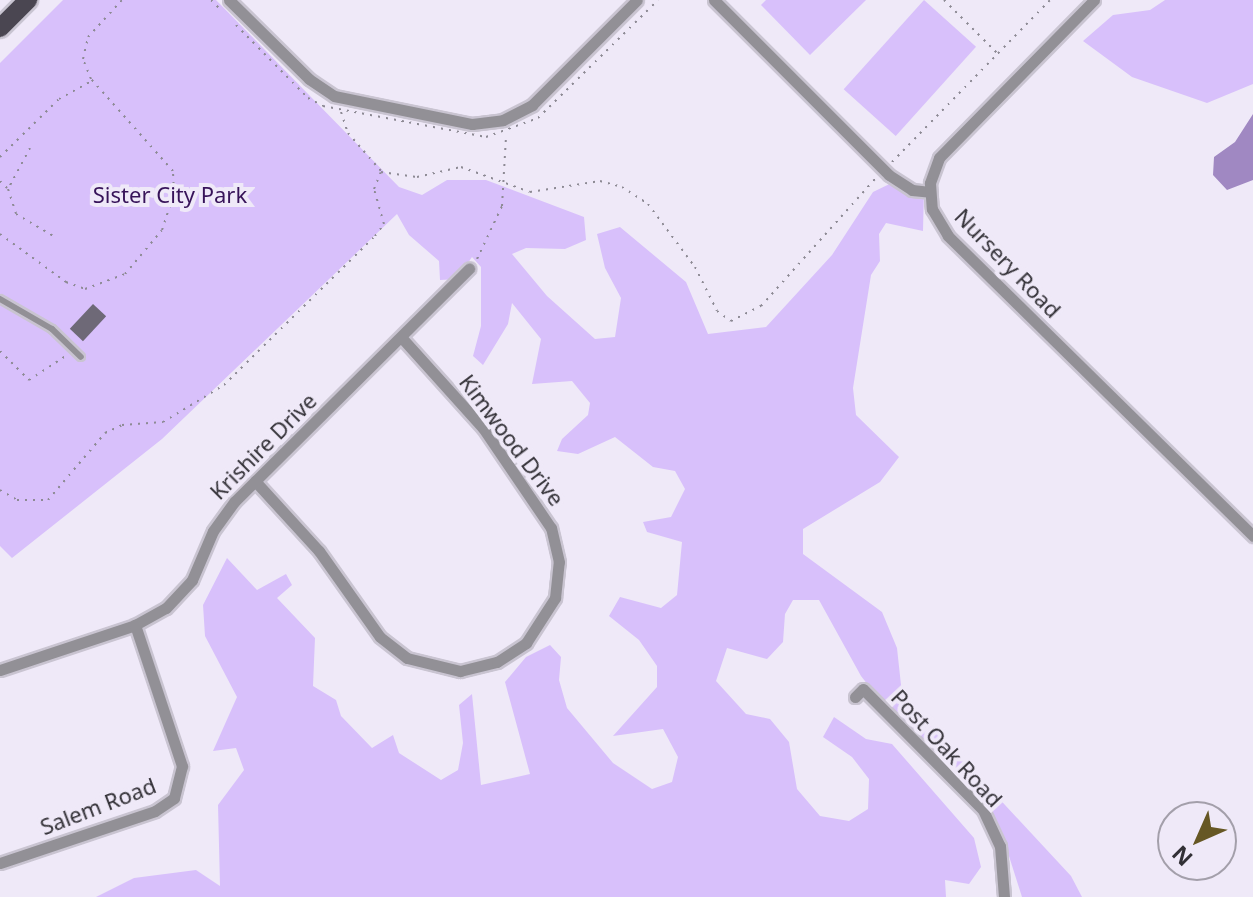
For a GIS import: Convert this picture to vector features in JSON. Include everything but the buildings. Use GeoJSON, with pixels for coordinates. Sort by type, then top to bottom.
{"type":"FeatureCollection","features":[{"type":"Feature","properties":{"kind":"main road"},"geometry":{"type":"LineString","coordinates":[[0,28],[28,0]]}},
{"type":"Feature","properties":{"kind":"street"},"geometry":{"type":"LineString","coordinates":[[229,0],[309,79],[334,96],[472,124],[503,120],[532,105],[637,0]]}},
{"type":"Feature","properties":{"kind":"street"},"geometry":{"type":"LineString","coordinates":[[714,0],[884,170],[912,190],[930,192],[934,169],[948,147],[1094,0]]}},
{"type":"Feature","properties":{"kind":"street","name":"Nursery Road"},"geometry":{"type":"LineString","coordinates":[[930,192],[932,209],[948,236],[1253,536]]}},
{"type":"Feature","properties":{"kind":"street","name":"Krishire Drive"},"geometry":{"type":"LineString","coordinates":[[0,670],[135,625],[179,596],[223,515],[469,269]]}},
{"type":"Feature","properties":{"kind":"street","name":"Kimwood Drive"},"geometry":{"type":"LineString","coordinates":[[255,481],[319,551],[380,637],[407,658],[460,671],[497,662],[526,643],[548,614],[557,589],[559,562],[551,528],[483,428],[401,337]]}},
{"type":"Feature","properties":{"kind":"street","name":"Salem Road"},"geometry":{"type":"LineString","coordinates":[[0,863],[155,811],[180,787],[181,760],[135,625]]}},
{"type":"Feature","properties":{"kind":"street","name":"Post Oak Road"},"geometry":{"type":"LineString","coordinates":[[855,697],[863,689],[983,810],[1000,846],[1004,897]]}},
{"type":"Feature","properties":{"kind":"lane"},"geometry":{"type":"LineString","coordinates":[[0,299],[52,329],[81,357]]}},
{"type":"Feature","properties":{"kind":"path"},"geometry":{"type":"LineString","coordinates":[[0,234],[66,282],[85,289],[125,274],[162,230],[174,192],[173,171],[92,80],[83,59],[88,37],[122,0]]}},
{"type":"Feature","properties":{"kind":"path"},"geometry":{"type":"LineString","coordinates":[[211,0],[222,11]]}},
{"type":"Feature","properties":{"kind":"path"},"geometry":{"type":"LineString","coordinates":[[233,22],[308,98],[341,112],[470,137],[505,134],[538,118],[658,0]]}},
{"type":"Feature","properties":{"kind":"path"},"geometry":{"type":"LineString","coordinates":[[944,0],[998,54]]}},
{"type":"Feature","properties":{"kind":"path"},"geometry":{"type":"LineString","coordinates":[[341,112],[348,133],[381,172],[417,177],[461,167],[530,192],[600,181],[634,193],[695,267],[721,317],[731,321],[761,306],[884,170],[1050,0]]}},
{"type":"Feature","properties":{"kind":"path"},"geometry":{"type":"LineString","coordinates":[[0,157],[59,99],[92,80]]}},
{"type":"Feature","properties":{"kind":"path"},"geometry":{"type":"LineString","coordinates":[[469,269],[495,228],[506,185],[505,134]]}},
{"type":"Feature","properties":{"kind":"path"},"geometry":{"type":"LineString","coordinates":[[8,189],[30,148]]}},
{"type":"Feature","properties":{"kind":"path"},"geometry":{"type":"LineString","coordinates":[[0,490],[17,500],[48,500],[105,433],[122,425],[163,422],[224,385],[384,224],[374,189],[381,172]]}},
{"type":"Feature","properties":{"kind":"path"},"geometry":{"type":"LineString","coordinates":[[0,181],[8,189],[16,214],[55,237]]}},
{"type":"Feature","properties":{"kind":"path"},"geometry":{"type":"LineString","coordinates":[[0,351],[29,380],[74,351]]}},
{"type":"Feature","properties":{"kind":"green space","name":"Sister City Park"},"geometry":{"type":"Polygon","coordinates":[[[63,0],[216,0],[399,187],[422,195],[447,180],[486,180],[584,217],[586,240],[565,249],[526,248],[512,254],[547,296],[595,339],[615,337],[621,298],[605,268],[597,234],[620,227],[686,282],[708,334],[766,327],[832,255],[873,192],[904,177],[924,188],[923,231],[886,223],[879,234],[880,261],[871,275],[853,388],[856,415],[899,457],[880,482],[803,529],[803,554],[882,612],[897,648],[902,694],[1071,876],[1082,897],[1022,897],[1001,831],[983,802],[886,708],[861,676],[819,600],[793,600],[785,614],[783,642],[767,659],[727,648],[716,681],[746,714],[770,719],[789,742],[797,789],[820,816],[849,821],[868,809],[869,779],[852,757],[823,737],[834,717],[866,739],[892,744],[974,838],[981,867],[969,884],[945,880],[946,897],[96,897],[134,878],[196,870],[220,886],[218,805],[244,770],[236,748],[213,751],[237,697],[205,636],[203,605],[227,558],[257,590],[286,574],[292,585],[277,598],[315,638],[313,686],[336,700],[341,716],[372,748],[393,735],[399,753],[441,780],[458,770],[463,743],[459,705],[472,694],[481,785],[530,774],[505,682],[526,657],[550,645],[561,657],[559,680],[567,708],[613,763],[652,789],[672,782],[678,757],[663,729],[613,736],[657,687],[657,666],[639,640],[609,616],[620,597],[661,608],[677,595],[682,542],[647,532],[643,522],[671,517],[685,489],[675,471],[653,467],[615,437],[578,454],[557,451],[562,439],[588,415],[590,403],[572,381],[532,384],[541,339],[512,303],[508,324],[483,365],[473,356],[481,326],[481,267],[472,257],[457,279],[440,280],[439,261],[409,235],[397,214],[162,439],[12,558],[0,546],[0,63],[63,0]]]}},
{"type":"Feature","properties":{"kind":"green space"},"geometry":{"type":"Polygon","coordinates":[[[766,0],[866,0],[810,55],[761,5],[766,0]]]}},
{"type":"Feature","properties":{"kind":"green space"},"geometry":{"type":"Polygon","coordinates":[[[924,0],[976,47],[896,136],[844,89],[924,0]]]}},
{"type":"Feature","properties":{"kind":"green space"},"geometry":{"type":"Polygon","coordinates":[[[1165,0],[1253,0],[1253,84],[1207,103],[1132,77],[1083,41],[1113,15],[1150,10],[1165,0]]]}},
{"type":"Feature","properties":{"kind":"shaded area"},"geometry":{"type":"Polygon","coordinates":[[[1253,114],[1253,180],[1227,190],[1213,175],[1214,157],[1235,142],[1253,114]]]}}]}
